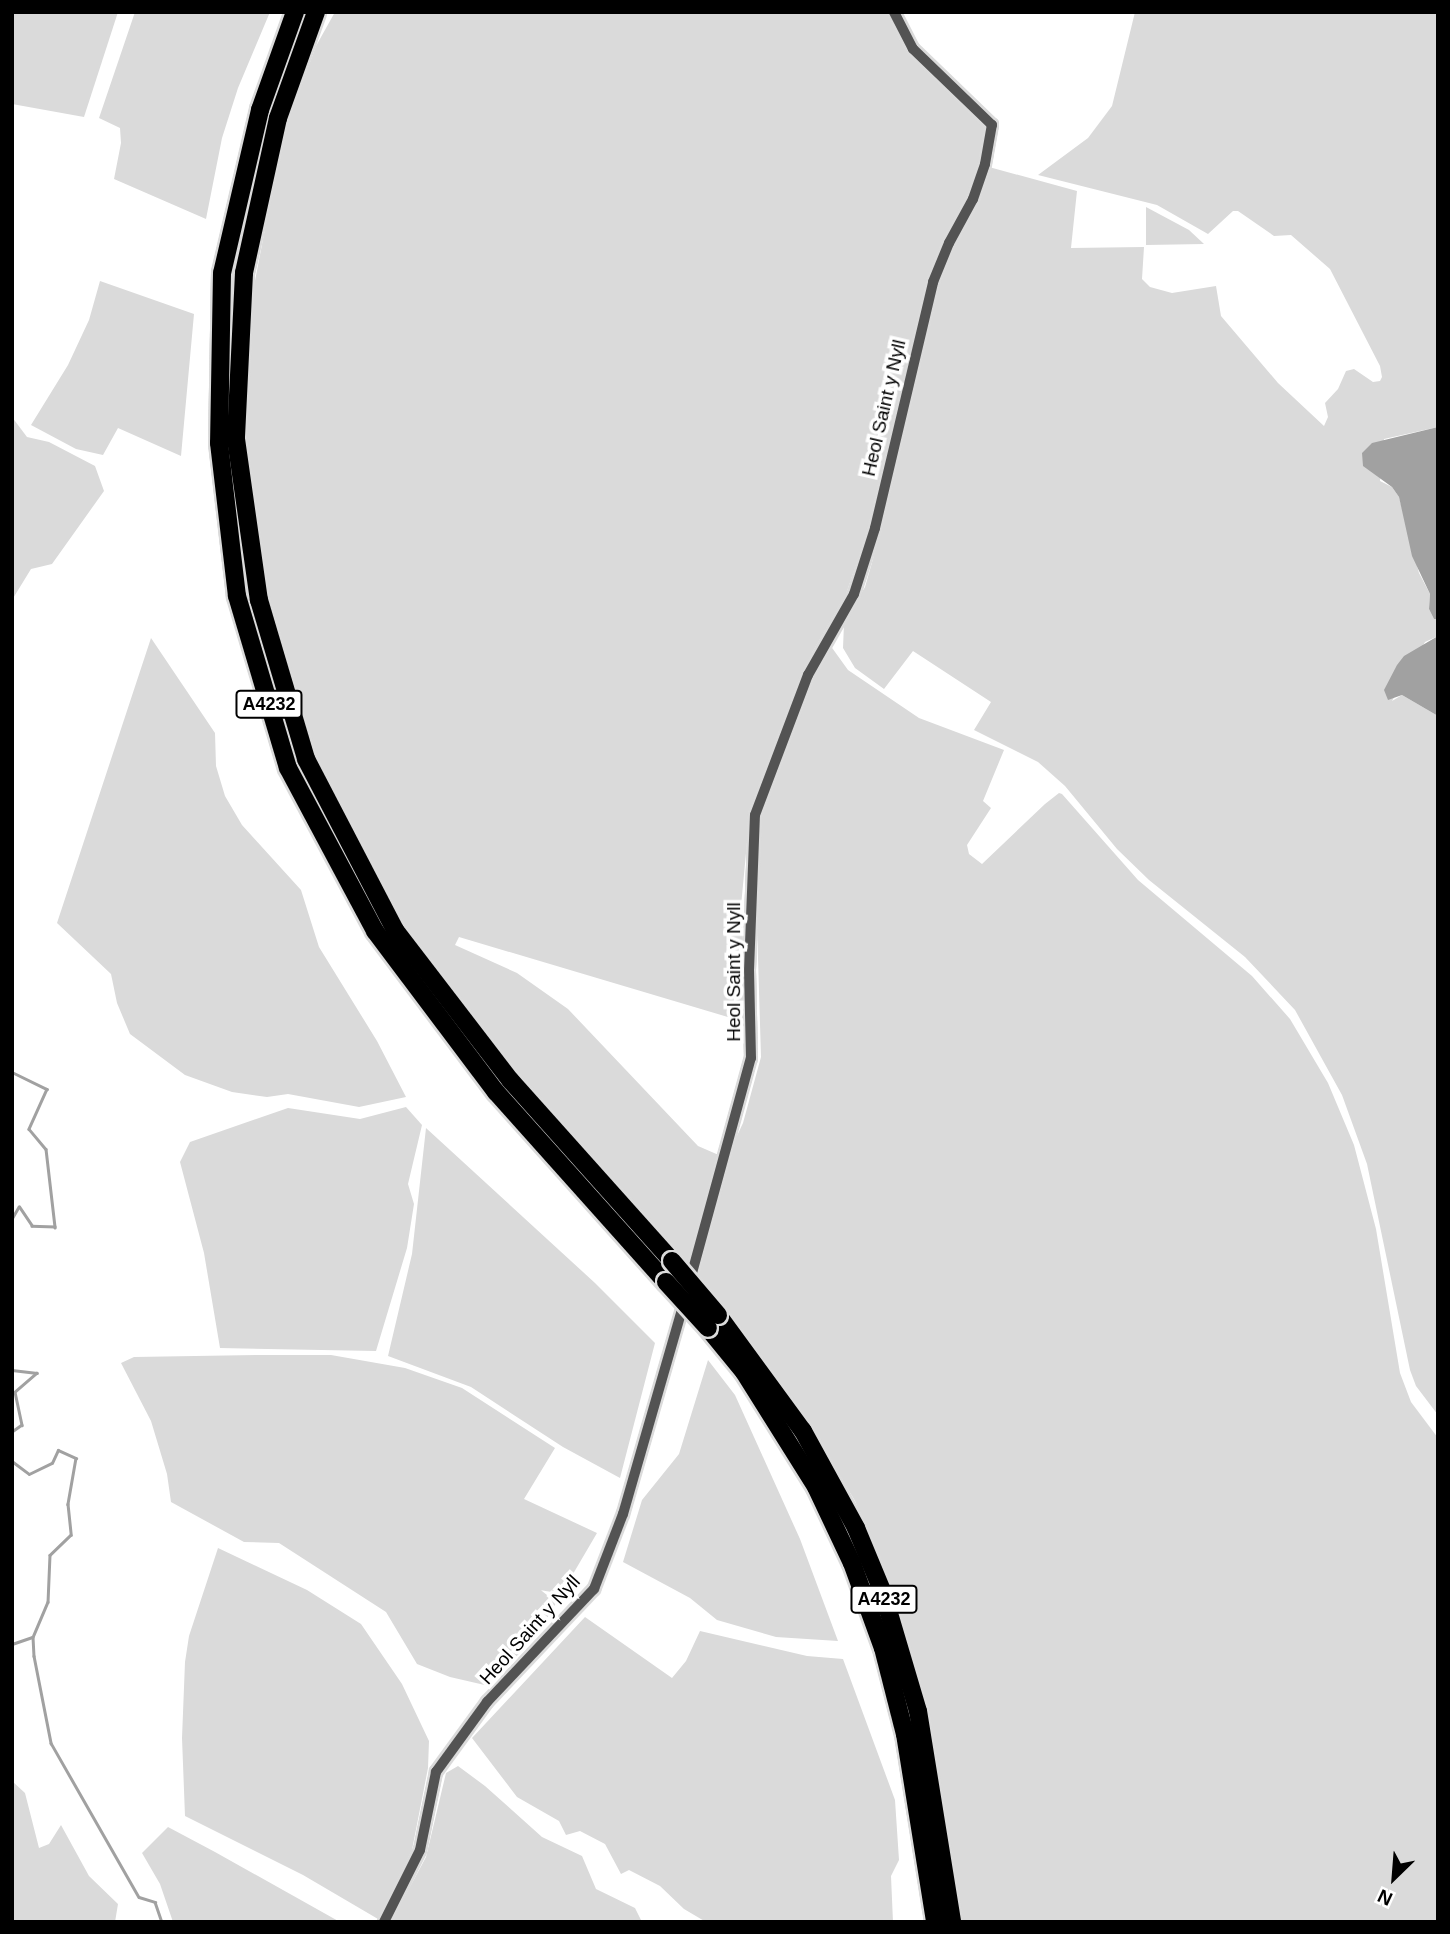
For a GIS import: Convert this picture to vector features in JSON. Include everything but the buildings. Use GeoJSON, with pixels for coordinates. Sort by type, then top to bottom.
{"type":"FeatureCollection","features":[{"type":"Feature","properties":{"kind":"highway","name":"A4232"},"geometry":{"type":"LineString","coordinates":[[295,12],[260,110],[222,273],[219,443],[237,596],[288,768],[375,930],[496,1092],[666,1282],[713,1321],[803,1431],[856,1528],[883,1593],[918,1711],[936,1804],[952,1922]]}},
{"type":"Feature","properties":{"kind":"highway","name":"A4232"},"geometry":{"type":"LineString","coordinates":[[316,12],[278,118],[244,273],[236,439],[260,600],[306,759],[395,930],[511,1081],[672,1261],[713,1321],[816,1487],[852,1563],[883,1648],[905,1734],[920,1817],[934,1922]]}},
{"type":"Feature","properties":{"kind":"highway"},"geometry":{"type":"LineString","coordinates":[[920,1817],[925,1922]]}},
{"type":"Feature","properties":{"kind":"street","name":"Heol Saint y Nyll"},"geometry":{"type":"LineString","coordinates":[[384,1922],[420,1850],[436,1772],[488,1702],[594,1589],[623,1514],[731,1137],[751,1058],[749,970],[755,815],[808,675],[854,594],[874,528],[933,282],[949,243],[972,199],[985,164],[992,125],[913,49],[894,12]]}},
{"type":"Feature","properties":{"kind":"shaded area"},"geometry":{"type":"Polygon","coordinates":[[[12,12],[118,12],[84,117],[12,104],[12,12]]]}},
{"type":"Feature","properties":{"kind":"shaded area"},"geometry":{"type":"Polygon","coordinates":[[[135,12],[270,12],[238,88],[222,138],[206,219],[114,179],[121,143],[120,128],[99,118],[135,12]]]}},
{"type":"Feature","properties":{"kind":"shaded area"},"geometry":{"type":"Polygon","coordinates":[[[335,12],[887,12],[900,40],[988,128],[969,196],[953,224],[926,289],[870,524],[846,594],[813,651],[750,811],[741,906],[748,1023],[459,937],[455,945],[517,973],[568,1009],[698,1146],[721,1156],[690,1268],[564,1136],[430,982],[307,753],[261,599],[248,492],[245,393],[254,286],[283,135],[316,46],[335,12]]]}},
{"type":"Feature","properties":{"kind":"shaded area"},"geometry":{"type":"Polygon","coordinates":[[[1135,12],[1438,12],[1438,427],[1384,439],[1380,481],[1392,487],[1399,497],[1419,573],[1430,594],[1429,609],[1434,619],[1438,619],[1438,636],[1425,642],[1392,701],[1402,695],[1438,716],[1438,1415],[1416,1386],[1410,1370],[1367,1164],[1342,1095],[1295,1010],[1245,957],[1149,880],[1117,849],[1065,786],[1038,762],[974,730],[991,702],[913,651],[884,689],[855,668],[843,648],[844,623],[865,587],[873,559],[906,402],[946,254],[989,167],[1077,191],[1071,248],[1144,247],[1142,279],[1150,287],[1172,293],[1216,286],[1221,316],[1278,383],[1324,426],[1328,417],[1325,403],[1338,389],[1346,371],[1354,369],[1373,382],[1380,381],[1382,377],[1380,366],[1330,269],[1291,235],[1274,236],[1238,211],[1233,211],[1208,234],[1157,205],[1038,175],[1088,138],[1112,106],[1135,12]]]}},
{"type":"Feature","properties":{"kind":"shaded area"},"geometry":{"type":"Polygon","coordinates":[[[1146,207],[1189,230],[1204,244],[1146,245],[1146,207]]]}},
{"type":"Feature","properties":{"kind":"shaded area"},"geometry":{"type":"Polygon","coordinates":[[[100,281],[194,314],[181,456],[118,428],[103,455],[76,449],[31,425],[68,365],[89,320],[100,281]]]}},
{"type":"Feature","properties":{"kind":"shaded area"},"geometry":{"type":"Polygon","coordinates":[[[12,417],[27,437],[49,442],[95,466],[104,491],[52,564],[31,569],[12,600],[12,417]]]}},
{"type":"Feature","properties":{"kind":"shaded area"},"geometry":{"type":"Polygon","coordinates":[[[1438,427],[1438,619],[1434,619],[1429,609],[1430,594],[1412,556],[1399,497],[1392,487],[1363,466],[1362,453],[1372,443],[1438,427]]]}},
{"type":"Feature","properties":{"kind":"shaded area"},"geometry":{"type":"Polygon","coordinates":[[[1438,636],[1438,716],[1402,695],[1388,700],[1384,690],[1404,656],[1438,636]]]}},
{"type":"Feature","properties":{"kind":"shaded area"},"geometry":{"type":"Polygon","coordinates":[[[151,638],[215,733],[216,766],[225,796],[242,825],[301,890],[319,947],[377,1041],[406,1097],[359,1107],[288,1094],[267,1097],[232,1092],[185,1075],[130,1034],[117,1003],[111,974],[57,923],[151,638]]]}},
{"type":"Feature","properties":{"kind":"shaded area"},"geometry":{"type":"Polygon","coordinates":[[[830,645],[848,670],[919,718],[1004,750],[983,801],[991,808],[967,845],[969,854],[982,864],[1045,804],[1059,793],[1062,794],[1138,880],[1252,976],[1290,1019],[1328,1083],[1354,1145],[1376,1229],[1400,1373],[1411,1402],[1438,1438],[1438,1922],[962,1922],[930,1726],[900,1612],[855,1501],[807,1420],[695,1273],[728,1155],[743,1123],[761,1057],[756,892],[759,817],[812,677],[830,645]]]}},
{"type":"Feature","properties":{"kind":"shaded area"},"geometry":{"type":"Polygon","coordinates":[[[406,1107],[422,1125],[408,1184],[414,1204],[407,1248],[376,1351],[220,1348],[204,1253],[180,1162],[190,1142],[288,1108],[360,1119],[406,1107]]]}},
{"type":"Feature","properties":{"kind":"shaded area"},"geometry":{"type":"Polygon","coordinates":[[[426,1128],[595,1283],[655,1343],[620,1478],[563,1447],[471,1387],[388,1356],[412,1254],[426,1128]]]}},
{"type":"Feature","properties":{"kind":"shaded area"},"geometry":{"type":"Polygon","coordinates":[[[331,1355],[405,1368],[462,1388],[555,1448],[524,1499],[597,1533],[539,1632],[489,1686],[450,1677],[417,1664],[386,1612],[279,1543],[244,1542],[171,1502],[167,1474],[151,1421],[121,1363],[134,1357],[331,1355]]]}},
{"type":"Feature","properties":{"kind":"shaded area"},"geometry":{"type":"Polygon","coordinates":[[[708,1360],[735,1395],[800,1539],[838,1641],[776,1637],[717,1620],[690,1598],[623,1562],[642,1500],[679,1454],[708,1360]]]}},
{"type":"Feature","properties":{"kind":"shaded area"},"geometry":{"type":"Polygon","coordinates":[[[218,1548],[307,1590],[361,1624],[402,1684],[429,1741],[428,1768],[412,1850],[378,1919],[303,1875],[185,1816],[182,1738],[185,1662],[189,1636],[218,1548]]]}},
{"type":"Feature","properties":{"kind":"shaded area"},"geometry":{"type":"Polygon","coordinates":[[[585,1617],[672,1678],[686,1661],[700,1631],[807,1656],[843,1659],[895,1800],[899,1860],[891,1876],[893,1922],[706,1922],[684,1909],[660,1886],[629,1870],[621,1874],[605,1844],[580,1831],[566,1835],[559,1821],[517,1797],[472,1738],[585,1617]]]}},
{"type":"Feature","properties":{"kind":"shaded area"},"geometry":{"type":"Polygon","coordinates":[[[458,1766],[485,1786],[542,1837],[582,1856],[596,1889],[635,1908],[642,1922],[391,1922],[426,1857],[446,1773],[458,1766]]]}},
{"type":"Feature","properties":{"kind":"shaded area"},"geometry":{"type":"Polygon","coordinates":[[[12,1781],[25,1793],[39,1848],[49,1844],[61,1825],[89,1876],[118,1904],[115,1922],[12,1922],[12,1781]]]}},
{"type":"Feature","properties":{"kind":"shaded area"},"geometry":{"type":"Polygon","coordinates":[[[168,1827],[340,1922],[173,1922],[160,1884],[142,1853],[168,1827]]]}},
{"type":"Feature","properties":{"kind":"waterway"},"geometry":{"type":"LineString","coordinates":[[12,1072],[47,1089],[29,1129],[46,1149],[55,1227],[32,1226],[19,1207],[12,1219]]}},
{"type":"Feature","properties":{"kind":"waterway"},"geometry":{"type":"LineString","coordinates":[[12,1370],[37,1373],[15,1392],[22,1425],[12,1432]]}},
{"type":"Feature","properties":{"kind":"waterway"},"geometry":{"type":"LineString","coordinates":[[12,1461],[29,1474],[52,1463],[58,1450],[76,1458],[68,1504],[71,1535],[50,1555],[48,1602],[33,1637],[34,1656],[51,1743],[139,1897],[155,1902],[162,1922]]}},
{"type":"Feature","properties":{"kind":"waterway"},"geometry":{"type":"LineString","coordinates":[[12,1644],[32,1637]]}}]}
